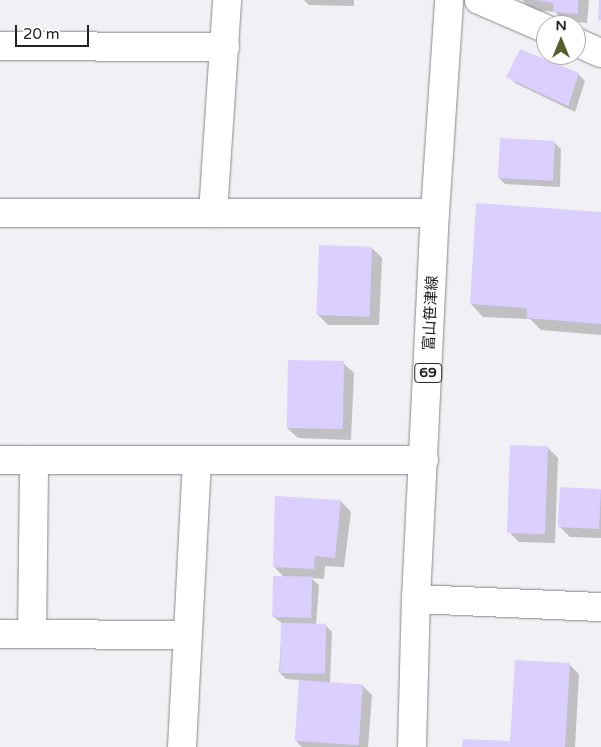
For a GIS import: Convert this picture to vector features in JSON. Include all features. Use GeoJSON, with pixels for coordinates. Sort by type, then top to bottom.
{"type":"FeatureCollection","features":[{"type":"Feature","properties":{"kind":"street"},"geometry":{"type":"LineString","coordinates":[[213,213],[227,0]]}},
{"type":"Feature","properties":{"kind":"street","name":"富山笹津線"},"geometry":{"type":"LineString","coordinates":[[412,747],[416,599],[435,213],[449,0]]}},
{"type":"Feature","properties":{"kind":"street"},"geometry":{"type":"LineString","coordinates":[[479,0],[536,25]]}},
{"type":"Feature","properties":{"kind":"street"},"geometry":{"type":"LineString","coordinates":[[0,46],[225,47]]}},
{"type":"Feature","properties":{"kind":"street"},"geometry":{"type":"LineString","coordinates":[[586,46],[601,53]]}},
{"type":"Feature","properties":{"kind":"street"},"geometry":{"type":"LineString","coordinates":[[0,213],[435,213]]}},
{"type":"Feature","properties":{"kind":"street"},"geometry":{"type":"LineString","coordinates":[[0,460],[424,460]]}},
{"type":"Feature","properties":{"kind":"street"},"geometry":{"type":"LineString","coordinates":[[32,634],[34,460]]}},
{"type":"Feature","properties":{"kind":"street"},"geometry":{"type":"LineString","coordinates":[[182,747],[197,460]]}},
{"type":"Feature","properties":{"kind":"street"},"geometry":{"type":"LineString","coordinates":[[416,599],[601,607]]}},
{"type":"Feature","properties":{"kind":"street"},"geometry":{"type":"LineString","coordinates":[[0,634],[188,635]]}},
{"type":"Feature","properties":{"kind":"building"},"geometry":{"type":"Polygon","coordinates":[[[534,0],[578,0],[578,14],[553,12],[553,3],[534,0]]]}},
{"type":"Feature","properties":{"kind":"building"},"geometry":{"type":"Polygon","coordinates":[[[599,0],[601,0],[601,20],[598,20],[599,0]]]}},
{"type":"Feature","properties":{"kind":"building"},"geometry":{"type":"Polygon","coordinates":[[[520,49],[536,56],[536,65],[559,65],[579,73],[568,106],[506,77],[520,49]]]}},
{"type":"Feature","properties":{"kind":"building"},"geometry":{"type":"Polygon","coordinates":[[[500,138],[555,141],[553,181],[498,178],[500,138]]]}},
{"type":"Feature","properties":{"kind":"building"},"geometry":{"type":"Polygon","coordinates":[[[476,203],[601,212],[601,324],[527,318],[527,308],[470,304],[476,203]]]}},
{"type":"Feature","properties":{"kind":"building"},"geometry":{"type":"Polygon","coordinates":[[[319,245],[372,247],[370,317],[317,315],[319,245]]]}},
{"type":"Feature","properties":{"kind":"building"},"geometry":{"type":"Polygon","coordinates":[[[288,360],[344,361],[343,429],[287,428],[288,360]]]}},
{"type":"Feature","properties":{"kind":"building"},"geometry":{"type":"Polygon","coordinates":[[[510,445],[548,446],[545,534],[507,533],[510,445]]]}},
{"type":"Feature","properties":{"kind":"building"},"geometry":{"type":"Polygon","coordinates":[[[560,487],[601,489],[599,529],[558,527],[560,487]]]}},
{"type":"Feature","properties":{"kind":"building"},"geometry":{"type":"Polygon","coordinates":[[[275,496],[341,500],[335,558],[315,556],[314,569],[273,567],[275,496]]]}},
{"type":"Feature","properties":{"kind":"building"},"geometry":{"type":"Polygon","coordinates":[[[273,576],[312,577],[311,618],[272,617],[273,576]]]}},
{"type":"Feature","properties":{"kind":"building"},"geometry":{"type":"Polygon","coordinates":[[[281,623],[326,624],[325,674],[280,673],[281,623]]]}},
{"type":"Feature","properties":{"kind":"building"},"geometry":{"type":"Polygon","coordinates":[[[515,660],[570,663],[565,747],[462,747],[463,739],[510,741],[515,660]]]}},
{"type":"Feature","properties":{"kind":"building"},"geometry":{"type":"Polygon","coordinates":[[[299,680],[363,684],[359,745],[295,741],[299,680]]]}}]}
